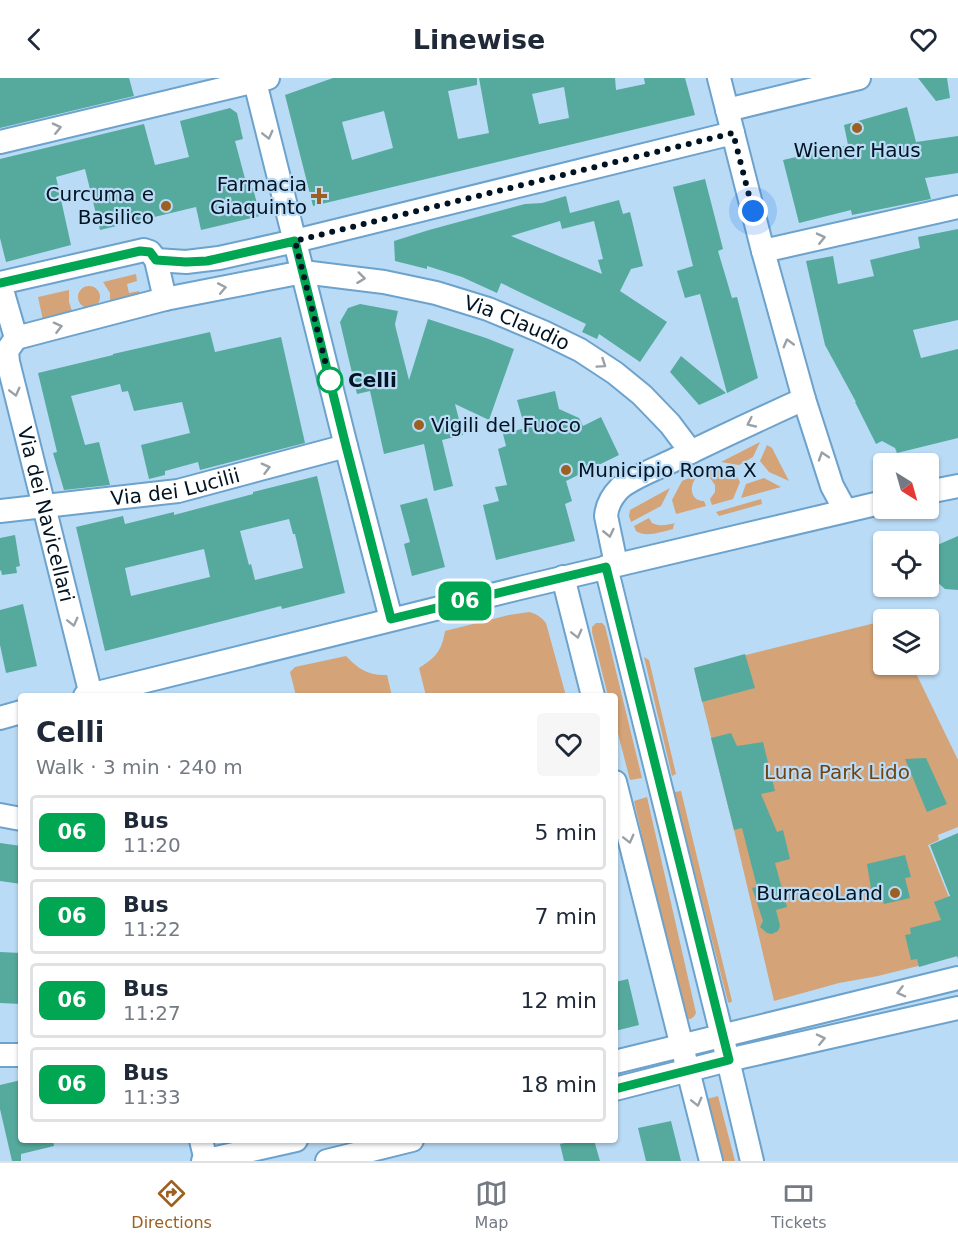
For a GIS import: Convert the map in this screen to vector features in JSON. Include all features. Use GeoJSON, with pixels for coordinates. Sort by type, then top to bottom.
{"type":"FeatureCollection","features":[{"type":"Feature","properties":{"kind":"street"},"geometry":{"type":"LineString","coordinates":[[719,78],[804,399],[832,486],[845,510]]}},
{"type":"Feature","properties":{"kind":"street"},"geometry":{"type":"LineString","coordinates":[[728,110],[792,86],[859,78]]}},
{"type":"Feature","properties":{"kind":"street"},"geometry":{"type":"LineString","coordinates":[[0,142],[259,79],[295,241],[391,619]]}},
{"type":"Feature","properties":{"kind":"street"},"geometry":{"type":"LineString","coordinates":[[156,260],[207,261],[733,133]]}},
{"type":"Feature","properties":{"kind":"street"},"geometry":{"type":"LineString","coordinates":[[764,251],[958,207]]}},
{"type":"Feature","properties":{"kind":"street"},"geometry":{"type":"LineString","coordinates":[[16,338],[0,283],[140,251],[150,252],[156,260],[165,299]]}},
{"type":"Feature","properties":{"kind":"street","name":"Via Claudio"},"geometry":{"type":"LineString","coordinates":[[16,338],[165,299],[303,272],[378,281],[436,293],[488,309],[554,337],[590,356],[630,384],[661,414],[691,452]]}},
{"type":"Feature","properties":{"kind":"street","name":"Via dei Navicellari"},"geometry":{"type":"LineString","coordinates":[[16,338],[7,351],[8,362],[88,693]]}},
{"type":"Feature","properties":{"kind":"street"},"geometry":{"type":"LineString","coordinates":[[752,1161],[611,565],[606,511],[611,499],[629,482],[804,399]]}},
{"type":"Feature","properties":{"kind":"street","name":"Via dei Lucilii"},"geometry":{"type":"LineString","coordinates":[[0,511],[186,489],[346,446]]}},
{"type":"Feature","properties":{"kind":"street"},"geometry":{"type":"LineString","coordinates":[[939,490],[958,486]]}},
{"type":"Feature","properties":{"kind":"street"},"geometry":{"type":"LineString","coordinates":[[96,693],[611,565],[873,504]]}},
{"type":"Feature","properties":{"kind":"street"},"geometry":{"type":"LineString","coordinates":[[563,577],[592,693]]}},
{"type":"Feature","properties":{"kind":"street"},"geometry":{"type":"LineString","coordinates":[[0,717],[18,713]]}},
{"type":"Feature","properties":{"kind":"street"},"geometry":{"type":"LineString","coordinates":[[618,794],[711,1161]]}},
{"type":"Feature","properties":{"kind":"street"},"geometry":{"type":"LineString","coordinates":[[0,815],[18,818]]}},
{"type":"Feature","properties":{"kind":"street"},"geometry":{"type":"LineString","coordinates":[[618,1061],[958,978]]}},
{"type":"Feature","properties":{"kind":"street"},"geometry":{"type":"LineString","coordinates":[[618,1088],[729,1060],[958,1008]]}},
{"type":"Feature","properties":{"kind":"street"},"geometry":{"type":"LineString","coordinates":[[0,1054],[18,1055]]}},
{"type":"Feature","properties":{"kind":"street"},"geometry":{"type":"LineString","coordinates":[[202,1143],[205,1161],[283,1143]]}},
{"type":"Feature","properties":{"kind":"street"},"geometry":{"type":"LineString","coordinates":[[336,1155],[397,1143]]}},
{"type":"Feature","properties":{"kind":"green space"},"geometry":{"type":"Polygon","coordinates":[[[136,274],[137,281],[127,284],[129,293],[139,291],[140,297],[110,305],[110,293],[103,282],[136,274]]]}},
{"type":"Feature","properties":{"kind":"green space"},"geometry":{"type":"Polygon","coordinates":[[[89,286],[97,289],[100,297],[97,305],[89,308],[81,305],[78,297],[81,289],[89,286]]]}},
{"type":"Feature","properties":{"kind":"green space"},"geometry":{"type":"Polygon","coordinates":[[[69,290],[69,302],[73,314],[43,320],[38,297],[69,290]]]}},
{"type":"Feature","properties":{"kind":"green space"},"geometry":{"type":"Polygon","coordinates":[[[760,442],[753,457],[739,465],[721,462],[760,442]]]}},
{"type":"Feature","properties":{"kind":"green space"},"geometry":{"type":"Polygon","coordinates":[[[767,445],[772,448],[789,481],[769,472],[760,461],[767,445]]]}},
{"type":"Feature","properties":{"kind":"green space"},"geometry":{"type":"Polygon","coordinates":[[[709,467],[733,470],[740,482],[733,499],[712,505],[710,499],[715,492],[715,485],[710,478],[700,473],[709,467]]]}},
{"type":"Feature","properties":{"kind":"green space"},"geometry":{"type":"Polygon","coordinates":[[[694,476],[692,493],[696,499],[704,501],[706,506],[676,514],[672,500],[682,481],[694,476]]]}},
{"type":"Feature","properties":{"kind":"green space"},"geometry":{"type":"Polygon","coordinates":[[[764,478],[781,487],[741,498],[746,484],[764,478]]]}},
{"type":"Feature","properties":{"kind":"green space"},"geometry":{"type":"Polygon","coordinates":[[[670,488],[661,506],[631,522],[630,510],[670,488]]]}},
{"type":"Feature","properties":{"kind":"green space"},"geometry":{"type":"Polygon","coordinates":[[[761,499],[762,504],[719,516],[716,512],[761,499]]]}},
{"type":"Feature","properties":{"kind":"green space"},"geometry":{"type":"Polygon","coordinates":[[[649,518],[652,523],[658,525],[676,523],[673,529],[659,533],[644,534],[636,531],[634,526],[649,518]]]}},
{"type":"Feature","properties":{"kind":"green space"},"geometry":{"type":"Polygon","coordinates":[[[529,612],[539,616],[546,623],[565,693],[425,693],[419,668],[437,653],[445,631],[529,612]]]}},
{"type":"Feature","properties":{"kind":"green space"},"geometry":{"type":"Polygon","coordinates":[[[596,623],[602,623],[605,626],[642,778],[630,780],[618,734],[618,693],[607,693],[592,627],[596,623]]]}},
{"type":"Feature","properties":{"kind":"green space","name":"Luna Park Lido"},"geometry":{"type":"Polygon","coordinates":[[[873,623],[873,675],[917,675],[958,760],[958,827],[938,835],[939,840],[928,845],[958,920],[958,956],[878,976],[839,983],[774,1001],[694,668],[873,623]]]}},
{"type":"Feature","properties":{"kind":"green space"},"geometry":{"type":"Polygon","coordinates":[[[346,656],[364,671],[387,675],[391,693],[295,693],[290,672],[295,667],[346,656]]]}},
{"type":"Feature","properties":{"kind":"green space"},"geometry":{"type":"Polygon","coordinates":[[[644,657],[649,660],[676,774],[672,776],[644,657]]]}},
{"type":"Feature","properties":{"kind":"green space"},"geometry":{"type":"Polygon","coordinates":[[[681,791],[732,1001],[730,1003],[674,792],[681,791]]]}},
{"type":"Feature","properties":{"kind":"green space"},"geometry":{"type":"Polygon","coordinates":[[[647,797],[696,1013],[693,1018],[689,1019],[683,1017],[634,801],[647,797]]]}},
{"type":"Feature","properties":{"kind":"green space"},"geometry":{"type":"Polygon","coordinates":[[[718,1096],[735,1161],[720,1161],[707,1102],[707,1099],[718,1096]]]}},
{"type":"Feature","properties":{"kind":"building"},"geometry":{"type":"Polygon","coordinates":[[[0,78],[129,78],[134,96],[0,128],[0,78]]]}},
{"type":"Feature","properties":{"kind":"building"},"geometry":{"type":"Polygon","coordinates":[[[333,78],[477,78],[477,85],[448,91],[458,139],[489,133],[479,78],[615,78],[616,90],[645,84],[644,78],[685,78],[695,115],[313,206],[285,95],[333,78]],[[564,87],[532,94],[539,124],[569,118],[564,87]],[[384,111],[342,122],[352,160],[393,148],[384,111]]]}},
{"type":"Feature","properties":{"kind":"building"},"geometry":{"type":"Polygon","coordinates":[[[918,78],[947,78],[950,98],[936,101],[918,78]]]}},
{"type":"Feature","properties":{"kind":"building"},"geometry":{"type":"Polygon","coordinates":[[[907,107],[916,142],[958,136],[958,173],[925,178],[931,199],[852,215],[851,210],[799,223],[783,160],[848,145],[844,125],[907,107]]]}},
{"type":"Feature","properties":{"kind":"building"},"geometry":{"type":"Polygon","coordinates":[[[230,108],[237,113],[243,139],[235,141],[248,190],[253,188],[260,216],[201,230],[196,207],[100,230],[85,169],[56,177],[71,245],[6,262],[0,238],[0,159],[144,124],[155,165],[189,157],[180,121],[230,108]]]}},
{"type":"Feature","properties":{"kind":"building"},"geometry":{"type":"Polygon","coordinates":[[[705,179],[723,249],[718,251],[732,298],[737,297],[758,378],[727,393],[700,294],[685,298],[677,271],[693,266],[673,187],[705,179]]]}},
{"type":"Feature","properties":{"kind":"building"},"geometry":{"type":"Polygon","coordinates":[[[566,196],[570,213],[619,200],[623,214],[630,212],[643,266],[631,269],[620,291],[667,322],[640,362],[599,334],[597,339],[582,332],[586,324],[501,283],[497,293],[462,277],[427,266],[427,269],[395,261],[394,241],[525,204],[542,203],[566,196]],[[560,221],[511,236],[602,274],[598,260],[603,259],[594,221],[562,229],[560,221]]]}},
{"type":"Feature","properties":{"kind":"building"},"geometry":{"type":"Polygon","coordinates":[[[958,229],[958,320],[913,330],[921,358],[958,349],[958,438],[897,453],[895,448],[882,441],[876,444],[825,345],[806,261],[833,256],[838,284],[874,276],[870,260],[920,248],[918,237],[958,229]]]}},
{"type":"Feature","properties":{"kind":"building"},"geometry":{"type":"Polygon","coordinates":[[[360,304],[398,311],[395,324],[409,380],[428,319],[514,349],[489,420],[455,404],[463,435],[442,440],[453,486],[434,491],[424,444],[384,454],[370,391],[357,394],[340,322],[348,308],[360,304]]]}},
{"type":"Feature","properties":{"kind":"building"},"geometry":{"type":"Polygon","coordinates":[[[210,332],[215,352],[281,337],[305,443],[200,470],[198,462],[165,471],[165,475],[149,479],[141,445],[190,433],[182,402],[134,411],[128,391],[122,392],[120,384],[71,396],[85,445],[99,442],[110,485],[64,490],[53,453],[57,452],[38,373],[210,332]]]}},
{"type":"Feature","properties":{"kind":"building"},"geometry":{"type":"Polygon","coordinates":[[[681,356],[726,393],[699,405],[670,372],[681,356]]]}},
{"type":"Feature","properties":{"kind":"building","name":"Municipio Roma X"},"geometry":{"type":"Polygon","coordinates":[[[555,391],[559,409],[579,418],[583,426],[601,417],[619,455],[566,481],[572,501],[565,504],[575,541],[496,560],[483,505],[499,501],[495,487],[507,485],[498,449],[506,446],[503,434],[525,428],[517,400],[555,391]]]}},
{"type":"Feature","properties":{"kind":"building"},"geometry":{"type":"Polygon","coordinates":[[[317,476],[345,593],[282,609],[281,606],[105,651],[76,527],[123,516],[125,524],[174,512],[174,515],[253,494],[253,492],[317,476]],[[289,519],[240,531],[255,580],[303,568],[289,519]],[[204,549],[125,568],[131,596],[210,577],[204,549]]]}},
{"type":"Feature","properties":{"kind":"building"},"geometry":{"type":"Polygon","coordinates":[[[427,498],[445,567],[412,576],[404,544],[410,542],[400,505],[427,498]]]}},
{"type":"Feature","properties":{"kind":"building"},"geometry":{"type":"Polygon","coordinates":[[[15,535],[20,566],[16,567],[17,573],[2,575],[0,538],[15,535]]]}},
{"type":"Feature","properties":{"kind":"building"},"geometry":{"type":"Polygon","coordinates":[[[958,536],[958,590],[945,589],[939,584],[939,544],[958,536]]]}},
{"type":"Feature","properties":{"kind":"building"},"geometry":{"type":"Polygon","coordinates":[[[23,604],[37,666],[6,673],[0,645],[0,610],[23,604]]]}},
{"type":"Feature","properties":{"kind":"building"},"geometry":{"type":"Polygon","coordinates":[[[745,654],[755,688],[702,702],[694,668],[745,654]]]}},
{"type":"Feature","properties":{"kind":"building"},"geometry":{"type":"Polygon","coordinates":[[[731,733],[737,746],[763,742],[775,791],[761,794],[777,832],[783,830],[790,859],[775,863],[787,907],[776,910],[780,926],[778,931],[772,934],[760,927],[763,921],[752,888],[757,887],[742,828],[734,830],[711,738],[731,733]]]}},
{"type":"Feature","properties":{"kind":"building"},"geometry":{"type":"Polygon","coordinates":[[[926,758],[947,804],[927,812],[905,759],[926,758]]]}},
{"type":"Feature","properties":{"kind":"building"},"geometry":{"type":"Polygon","coordinates":[[[958,833],[958,959],[957,956],[919,967],[917,959],[911,960],[905,935],[911,934],[910,928],[941,920],[934,902],[950,896],[930,845],[958,833]]]}},
{"type":"Feature","properties":{"kind":"building"},"geometry":{"type":"Polygon","coordinates":[[[0,843],[18,846],[18,884],[0,881],[0,843]]]}},
{"type":"Feature","properties":{"kind":"building"},"geometry":{"type":"Polygon","coordinates":[[[905,855],[911,877],[905,878],[910,898],[884,904],[879,886],[871,889],[867,864],[905,855]]]}},
{"type":"Feature","properties":{"kind":"building"},"geometry":{"type":"Polygon","coordinates":[[[0,952],[18,953],[18,1004],[0,1003],[0,952]]]}},
{"type":"Feature","properties":{"kind":"building"},"geometry":{"type":"Polygon","coordinates":[[[628,979],[639,1025],[618,1030],[618,981],[628,979]]]}},
{"type":"Feature","properties":{"kind":"building"},"geometry":{"type":"Polygon","coordinates":[[[18,1081],[18,1143],[54,1143],[54,1146],[21,1154],[21,1161],[12,1161],[0,1109],[0,1085],[18,1081]]]}},
{"type":"Feature","properties":{"kind":"building"},"geometry":{"type":"Polygon","coordinates":[[[671,1121],[681,1161],[646,1161],[638,1128],[671,1121]]]}},
{"type":"Feature","properties":{"kind":"building"},"geometry":{"type":"Polygon","coordinates":[[[595,1143],[600,1161],[564,1161],[560,1144],[595,1143]]]}},
{"type":"Feature","properties":{"kind":"bus line","name":"06"},"geometry":{"type":"LineString","coordinates":[[0,283],[144,250],[150,252],[156,260],[194,262],[295,241],[391,619],[606,567],[729,1060],[618,1088]]}},
{"type":"Feature","properties":{"kind":"place","name":"Wiener Haus"},"geometry":{"type":"Point","coordinates":[857,128]}},
{"type":"Feature","properties":{"kind":"place","name":"Farmacia Giaquinto"},"geometry":{"type":"Point","coordinates":[319,196]}},
{"type":"Feature","properties":{"kind":"place","name":"Curcuma e Basilico"},"geometry":{"type":"Point","coordinates":[166,206]}},
{"type":"Feature","properties":{"kind":"place","name":"Celli"},"geometry":{"type":"Point","coordinates":[330,380]}},
{"type":"Feature","properties":{"kind":"place","name":"Vigili del Fuoco"},"geometry":{"type":"Point","coordinates":[419,425]}},
{"type":"Feature","properties":{"kind":"place","name":"Municipio Roma X"},"geometry":{"type":"Point","coordinates":[566,470]}},
{"type":"Feature","properties":{"kind":"place","name":"BurracoLand"},"geometry":{"type":"Point","coordinates":[895,893]}},
{"type":"Feature","properties":{"kind":"route"},"geometry":{"type":"LineString","coordinates":[[330,380],[295,241],[733,133],[753,211]]}}]}
